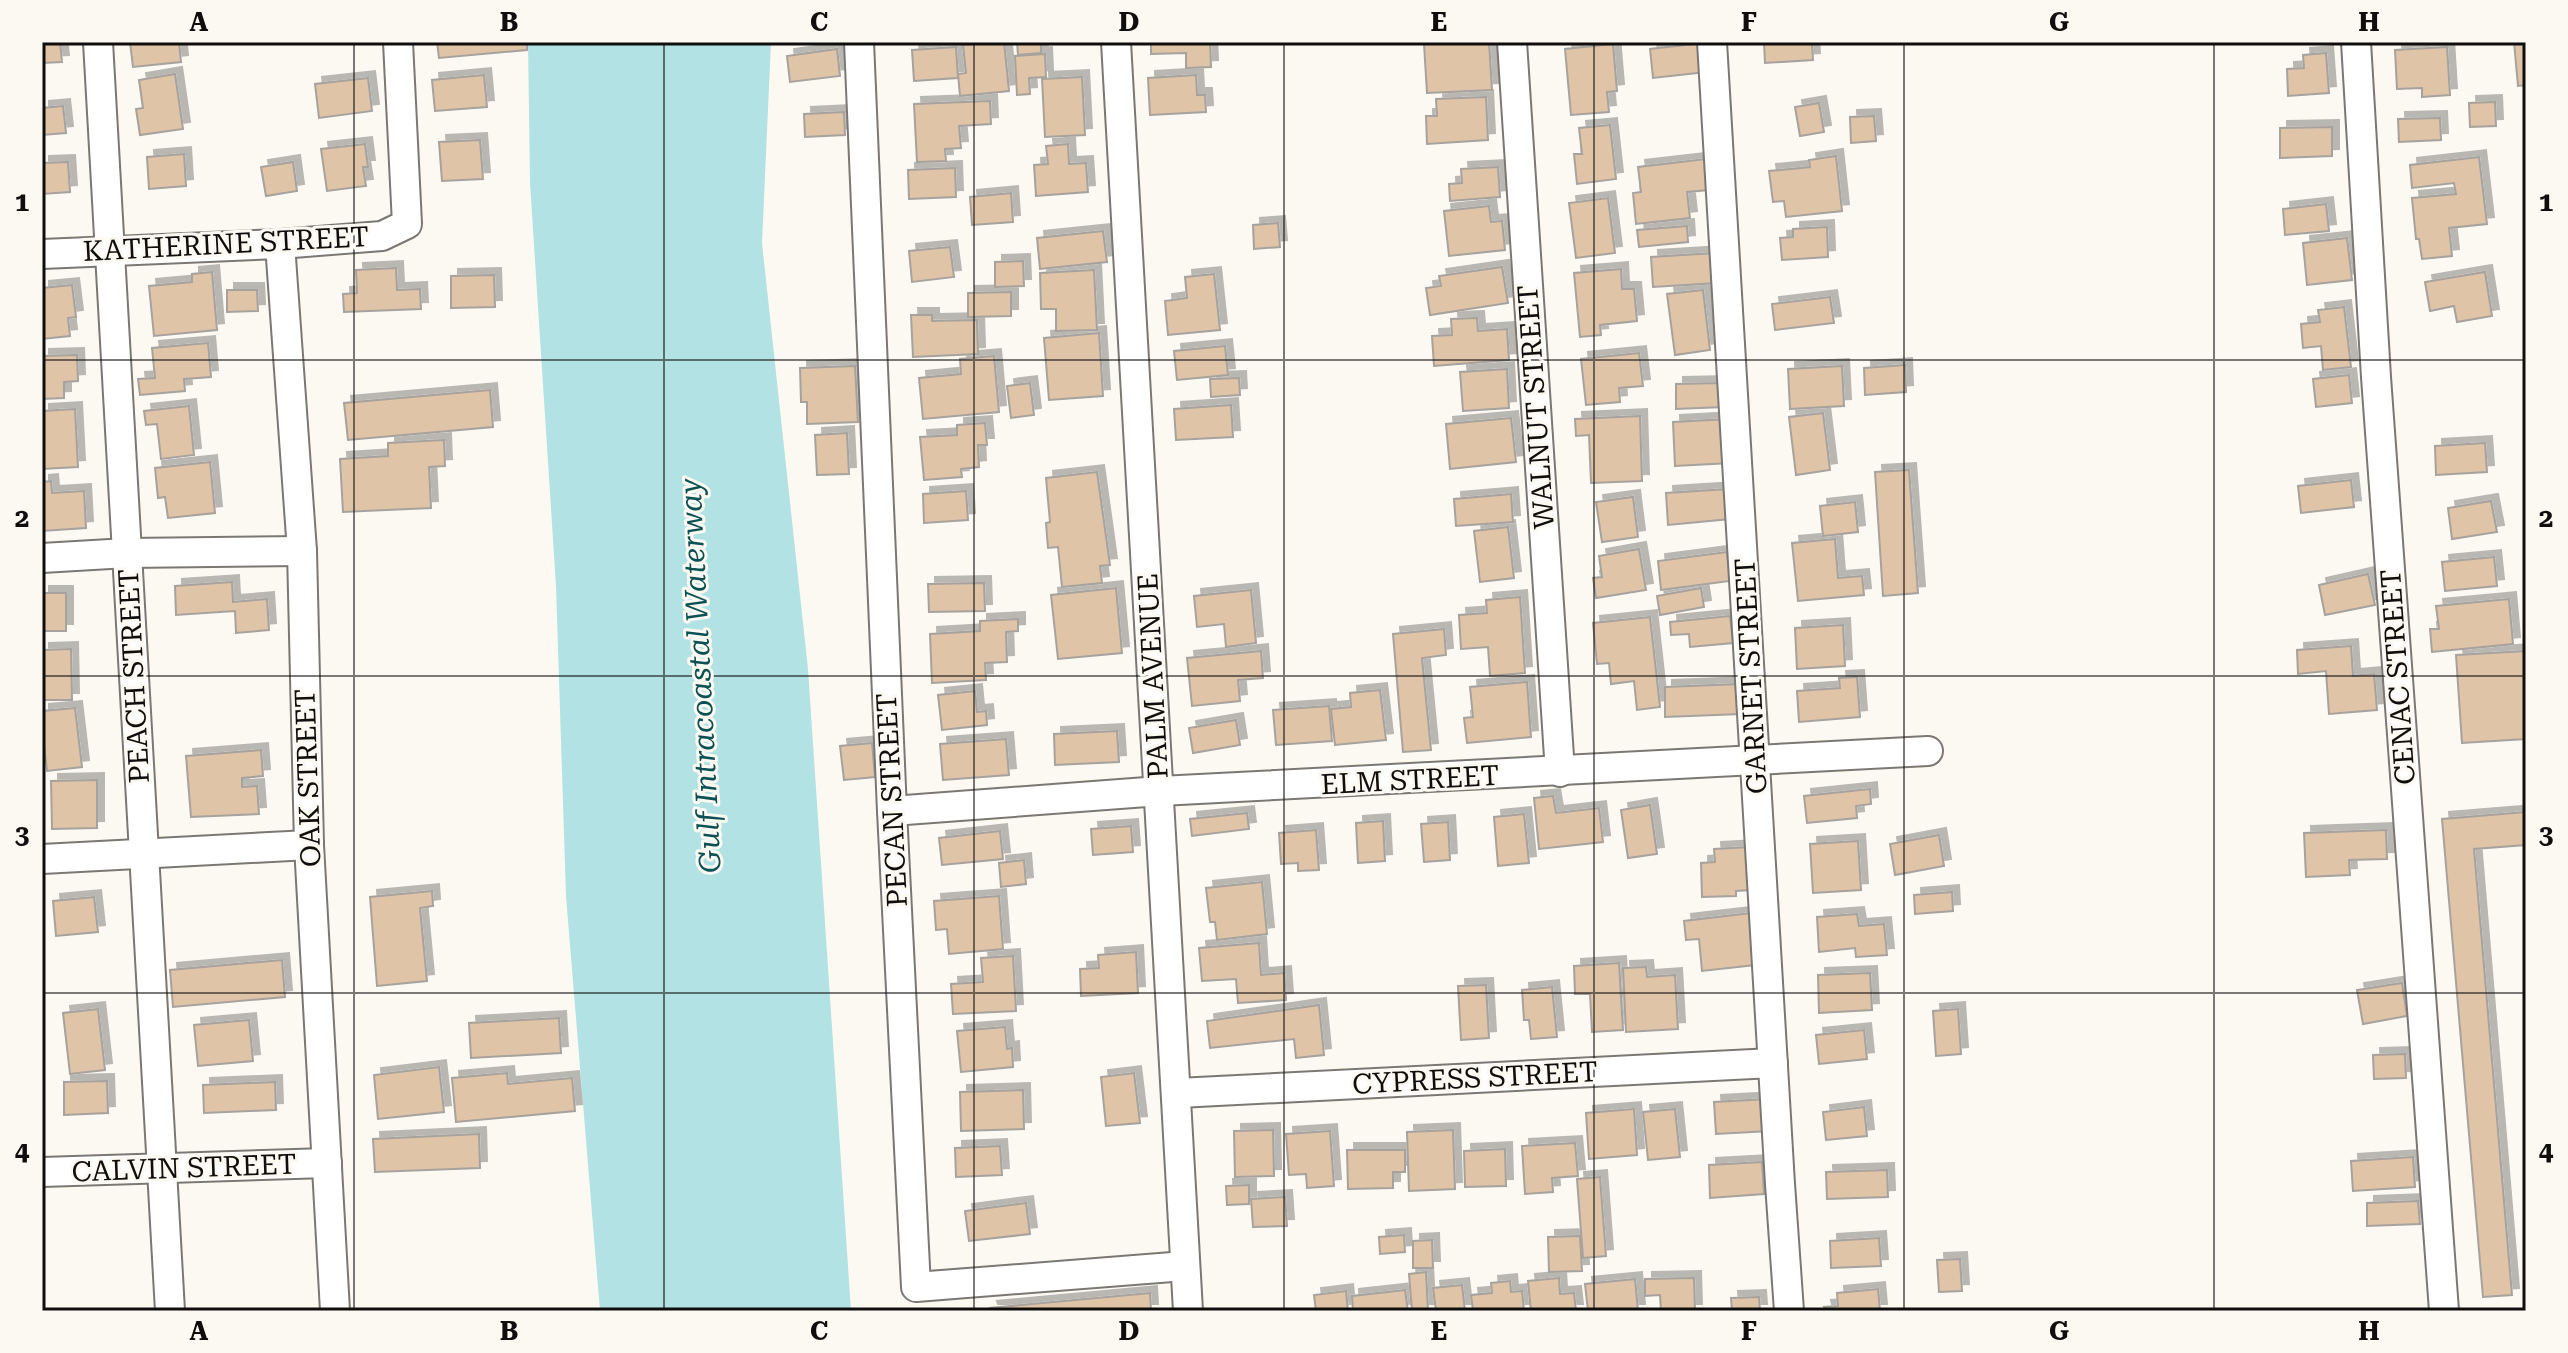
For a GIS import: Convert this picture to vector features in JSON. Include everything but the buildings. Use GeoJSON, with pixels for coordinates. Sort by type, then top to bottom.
{"type":"FeatureCollection","features":[{"type":"Feature","properties":{"kind":"street","name":"PEACH STREET"},"geometry":{"type":"LineString","coordinates":[[98,42],[170,1311]]}},
{"type":"Feature","properties":{"kind":"street","name":"KATHERINE STREET"},"geometry":{"type":"LineString","coordinates":[[42,254],[110,253],[382,236],[407,224],[398,42]]}},
{"type":"Feature","properties":{"kind":"street","name":"PECAN STREET"},"geometry":{"type":"LineString","coordinates":[[859,42],[916,1287],[1185,1266]]}},
{"type":"Feature","properties":{"kind":"street","name":"PALM AVENUE"},"geometry":{"type":"LineString","coordinates":[[1116,42],[1188,1311]]}},
{"type":"Feature","properties":{"kind":"street","name":"WALNUT STREET"},"geometry":{"type":"LineString","coordinates":[[1512,42],[1560,772]]}},
{"type":"Feature","properties":{"kind":"street","name":"GARNET STREET"},"geometry":{"type":"LineString","coordinates":[[1712,42],[1789,1311]]}},
{"type":"Feature","properties":{"kind":"street","name":"CENAC STREET"},"geometry":{"type":"LineString","coordinates":[[2356,42],[2376,377],[2444,1311]]}},
{"type":"Feature","properties":{"kind":"street","name":"OAK STREET"},"geometry":{"type":"LineString","coordinates":[[280,244],[302,551],[309,845],[335,1311]]}},
{"type":"Feature","properties":{"kind":"street"},"geometry":{"type":"LineString","coordinates":[[42,558],[127,553],[302,551]]}},
{"type":"Feature","properties":{"kind":"street","name":"ELM STREET"},"geometry":{"type":"LineString","coordinates":[[892,811],[1160,791],[1928,751]]}},
{"type":"Feature","properties":{"kind":"street"},"geometry":{"type":"LineString","coordinates":[[42,859],[309,845]]}},
{"type":"Feature","properties":{"kind":"street","name":"CYPRESS STREET"},"geometry":{"type":"LineString","coordinates":[[1178,1093],[1773,1063]]}},
{"type":"Feature","properties":{"kind":"street","name":"CALVIN STREET"},"geometry":{"type":"LineString","coordinates":[[42,1172],[327,1163]]}},
{"type":"Feature","properties":{"kind":"water","name":"Gulf Intracoastal Waterway"},"geometry":{"type":"Polygon","coordinates":[[[528,42],[771,42],[762,243],[808,669],[851,1311],[600,1311],[566,896],[556,586],[530,183],[528,42]]]}}]}
